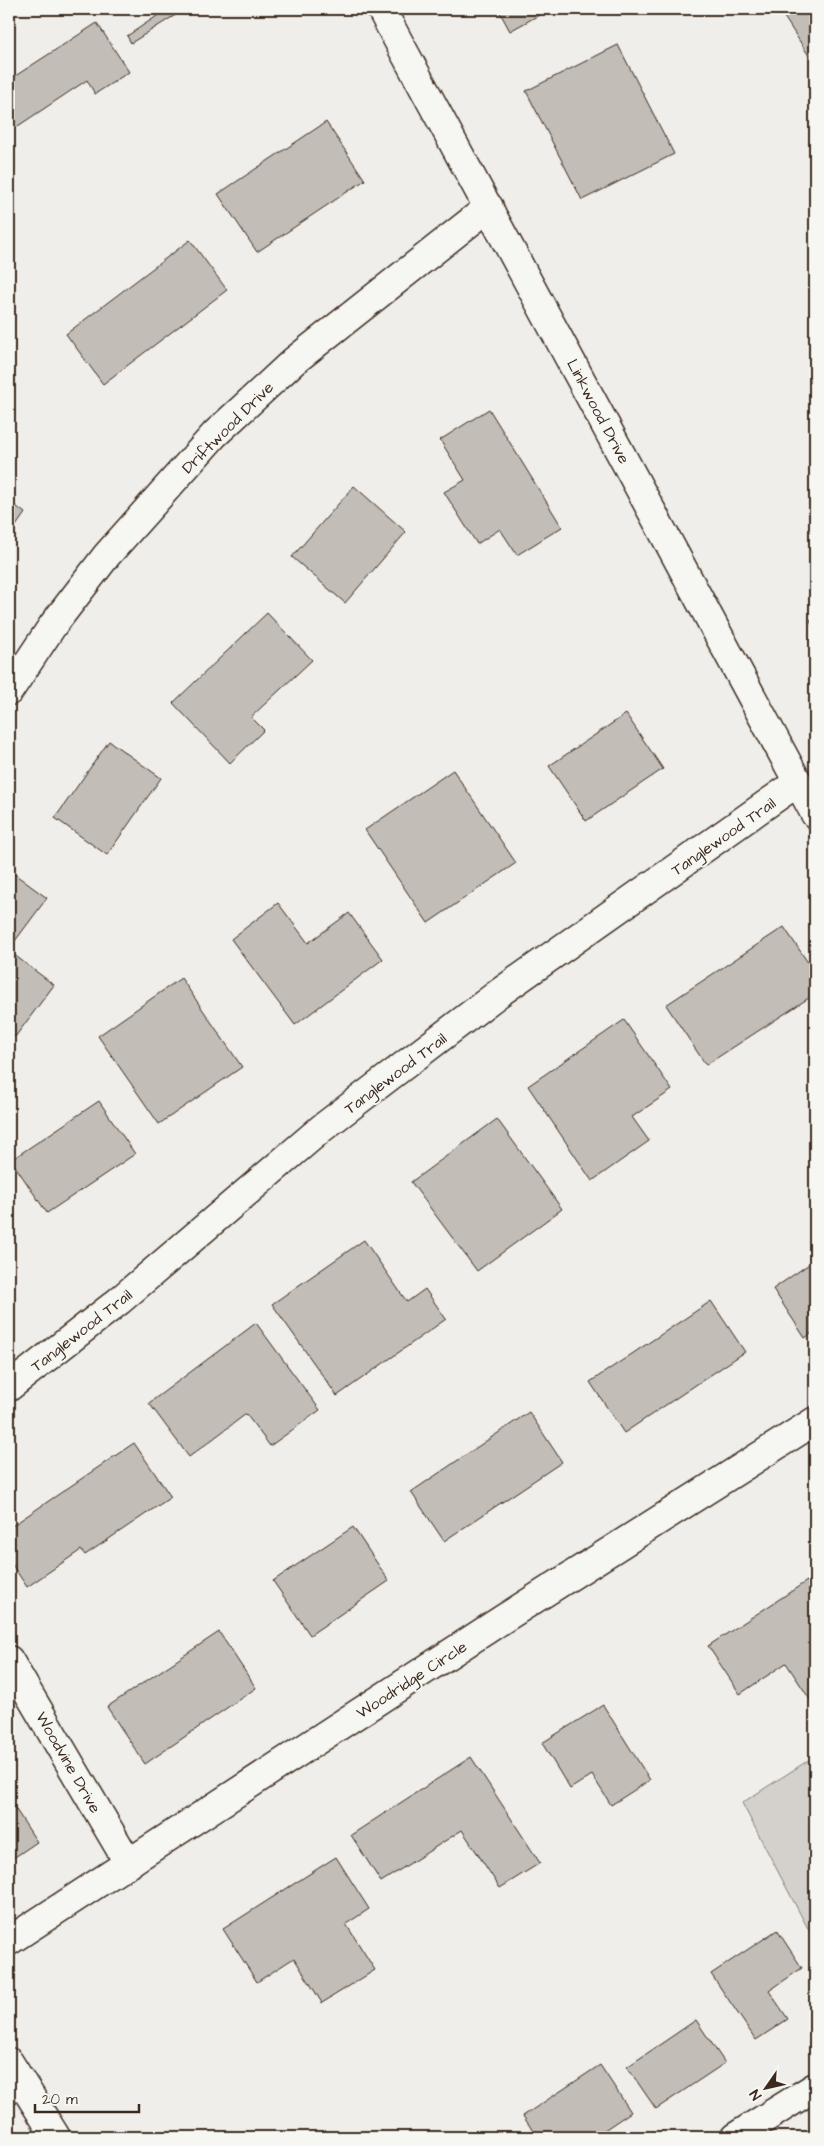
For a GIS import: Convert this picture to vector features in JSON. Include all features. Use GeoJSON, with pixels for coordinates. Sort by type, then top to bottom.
{"type":"FeatureCollection","features":[{"type":"Feature","properties":{"kind":"street","name":"Linkwood Drive"},"geometry":{"type":"LineString","coordinates":[[381,9],[815,814]]}},
{"type":"Feature","properties":{"kind":"street","name":"Driftwood Drive"},"geometry":{"type":"LineString","coordinates":[[9,690],[53,625],[107,555],[215,434],[294,362],[489,207]]}},
{"type":"Feature","properties":{"kind":"street","name":"Tanglewood Trail"},"geometry":{"type":"LineString","coordinates":[[9,1387],[119,1301],[322,1128],[499,993],[798,782]]}},
{"type":"Feature","properties":{"kind":"street","name":"Woodridge Circle"},"geometry":{"type":"LineString","coordinates":[[9,1941],[494,1624],[815,1421]]}},
{"type":"Feature","properties":{"kind":"street","name":"Woodvine Drive"},"geometry":{"type":"LineString","coordinates":[[9,1660],[129,1864]]}},
{"type":"Feature","properties":{"kind":"street"},"geometry":{"type":"LineString","coordinates":[[9,2062],[56,2137]]}},
{"type":"Feature","properties":{"kind":"street"},"geometry":{"type":"LineString","coordinates":[[735,2137],[815,2087]]}},
{"type":"Feature","properties":{"kind":"shaded area"},"geometry":{"type":"Polygon","coordinates":[[[815,1756],[815,1942],[742,1803],[815,1756]]]}},
{"type":"Feature","properties":{"kind":"building"},"geometry":{"type":"Polygon","coordinates":[[[153,9],[185,9],[131,43],[127,36],[157,16],[153,9]]]}},
{"type":"Feature","properties":{"kind":"building"},"geometry":{"type":"Polygon","coordinates":[[[498,9],[550,9],[510,31],[498,9]]]}},
{"type":"Feature","properties":{"kind":"building"},"geometry":{"type":"Polygon","coordinates":[[[779,9],[815,9],[815,61],[813,62],[779,9]]]}},
{"type":"Feature","properties":{"kind":"building"},"geometry":{"type":"Polygon","coordinates":[[[97,23],[129,72],[95,94],[87,80],[9,132],[9,80],[97,23]]]}},
{"type":"Feature","properties":{"kind":"building"},"geometry":{"type":"Polygon","coordinates":[[[618,45],[674,154],[582,200],[526,91],[618,45]]]}},
{"type":"Feature","properties":{"kind":"building"},"geometry":{"type":"Polygon","coordinates":[[[326,122],[365,180],[257,252],[218,194],[326,122]]]}},
{"type":"Feature","properties":{"kind":"building"},"geometry":{"type":"Polygon","coordinates":[[[190,240],[227,290],[103,384],[66,334],[190,240]]]}},
{"type":"Feature","properties":{"kind":"building"},"geometry":{"type":"Polygon","coordinates":[[[489,409],[562,527],[517,555],[500,529],[477,544],[444,492],[465,480],[440,440],[489,409]]]}},
{"type":"Feature","properties":{"kind":"building"},"geometry":{"type":"Polygon","coordinates":[[[354,486],[406,532],[345,603],[292,557],[354,486]]]}},
{"type":"Feature","properties":{"kind":"building"},"geometry":{"type":"Polygon","coordinates":[[[9,501],[25,513],[9,536],[9,501]]]}},
{"type":"Feature","properties":{"kind":"building"},"geometry":{"type":"Polygon","coordinates":[[[267,613],[312,660],[251,717],[264,730],[230,763],[173,703],[267,613]]]}},
{"type":"Feature","properties":{"kind":"building"},"geometry":{"type":"Polygon","coordinates":[[[815,618],[815,630],[810,621],[815,618]]]}},
{"type":"Feature","properties":{"kind":"building"},"geometry":{"type":"Polygon","coordinates":[[[626,714],[663,769],[586,821],[549,766],[626,714]]]}},
{"type":"Feature","properties":{"kind":"building"},"geometry":{"type":"Polygon","coordinates":[[[109,741],[161,778],[107,855],[55,818],[109,741]]]}},
{"type":"Feature","properties":{"kind":"building"},"geometry":{"type":"Polygon","coordinates":[[[453,770],[516,863],[428,923],[365,830],[453,770]]]}},
{"type":"Feature","properties":{"kind":"building"},"geometry":{"type":"Polygon","coordinates":[[[9,870],[47,898],[9,949],[9,870]]]}},
{"type":"Feature","properties":{"kind":"building"},"geometry":{"type":"Polygon","coordinates":[[[278,903],[308,943],[349,913],[383,959],[295,1025],[231,939],[278,903]]]}},
{"type":"Feature","properties":{"kind":"building"},"geometry":{"type":"Polygon","coordinates":[[[784,927],[815,973],[815,994],[706,1065],[666,1005],[784,927]]]}},
{"type":"Feature","properties":{"kind":"building"},"geometry":{"type":"Polygon","coordinates":[[[9,951],[54,985],[15,1037],[9,1031],[9,951]]]}},
{"type":"Feature","properties":{"kind":"building"},"geometry":{"type":"Polygon","coordinates":[[[181,978],[242,1067],[159,1124],[98,1036],[181,978]]]}},
{"type":"Feature","properties":{"kind":"building"},"geometry":{"type":"Polygon","coordinates":[[[624,1020],[672,1090],[632,1117],[649,1141],[592,1181],[528,1086],[624,1020]]]}},
{"type":"Feature","properties":{"kind":"building"},"geometry":{"type":"Polygon","coordinates":[[[99,1101],[135,1154],[47,1213],[11,1160],[99,1101]]]}},
{"type":"Feature","properties":{"kind":"building"},"geometry":{"type":"Polygon","coordinates":[[[497,1119],[562,1209],[477,1271],[411,1182],[497,1119]]]}},
{"type":"Feature","properties":{"kind":"building"},"geometry":{"type":"Polygon","coordinates":[[[364,1240],[407,1302],[425,1289],[446,1319],[337,1396],[272,1304],[364,1240]]]}},
{"type":"Feature","properties":{"kind":"building"},"geometry":{"type":"Polygon","coordinates":[[[815,1260],[815,1331],[805,1338],[773,1289],[815,1260]]]}},
{"type":"Feature","properties":{"kind":"building"},"geometry":{"type":"Polygon","coordinates":[[[711,1301],[745,1352],[624,1433],[590,1382],[711,1301]]]}},
{"type":"Feature","properties":{"kind":"building"},"geometry":{"type":"Polygon","coordinates":[[[256,1323],[320,1410],[270,1446],[246,1414],[189,1457],[149,1403],[256,1323]]]}},
{"type":"Feature","properties":{"kind":"building"},"geometry":{"type":"Polygon","coordinates":[[[529,1412],[562,1462],[444,1541],[411,1492],[529,1412]]]}},
{"type":"Feature","properties":{"kind":"building"},"geometry":{"type":"Polygon","coordinates":[[[134,1443],[171,1497],[85,1555],[81,1550],[27,1587],[9,1560],[9,1528],[134,1443]]]}},
{"type":"Feature","properties":{"kind":"building"},"geometry":{"type":"Polygon","coordinates":[[[353,1527],[389,1581],[310,1635],[273,1581],[353,1527]]]}},
{"type":"Feature","properties":{"kind":"building"},"geometry":{"type":"Polygon","coordinates":[[[807,1581],[815,1594],[815,1707],[786,1663],[740,1694],[708,1646],[807,1581]]]}},
{"type":"Feature","properties":{"kind":"building"},"geometry":{"type":"Polygon","coordinates":[[[219,1632],[256,1688],[145,1764],[107,1707],[219,1632]]]}},
{"type":"Feature","properties":{"kind":"building"},"geometry":{"type":"Polygon","coordinates":[[[603,1705],[650,1780],[611,1805],[592,1775],[570,1789],[542,1743],[603,1705]]]}},
{"type":"Feature","properties":{"kind":"building"},"geometry":{"type":"Polygon","coordinates":[[[471,1757],[540,1863],[500,1888],[462,1830],[381,1882],[351,1835],[471,1757]]]}},
{"type":"Feature","properties":{"kind":"building"},"geometry":{"type":"Polygon","coordinates":[[[9,1799],[37,1842],[9,1861],[9,1799]]]}},
{"type":"Feature","properties":{"kind":"building"},"geometry":{"type":"Polygon","coordinates":[[[336,1857],[369,1909],[346,1924],[375,1970],[322,2003],[294,1958],[257,1982],[223,1929],[336,1857]]]}},
{"type":"Feature","properties":{"kind":"building"},"geometry":{"type":"Polygon","coordinates":[[[777,1930],[802,1968],[769,1991],[788,2019],[756,2040],[711,1974],[777,1930]]]}},
{"type":"Feature","properties":{"kind":"building"},"geometry":{"type":"Polygon","coordinates":[[[696,2020],[725,2063],[656,2109],[627,2067],[696,2020]]]}},
{"type":"Feature","properties":{"kind":"building"},"geometry":{"type":"Polygon","coordinates":[[[600,2065],[631,2112],[594,2137],[537,2137],[523,2116],[600,2065]]]}}]}
